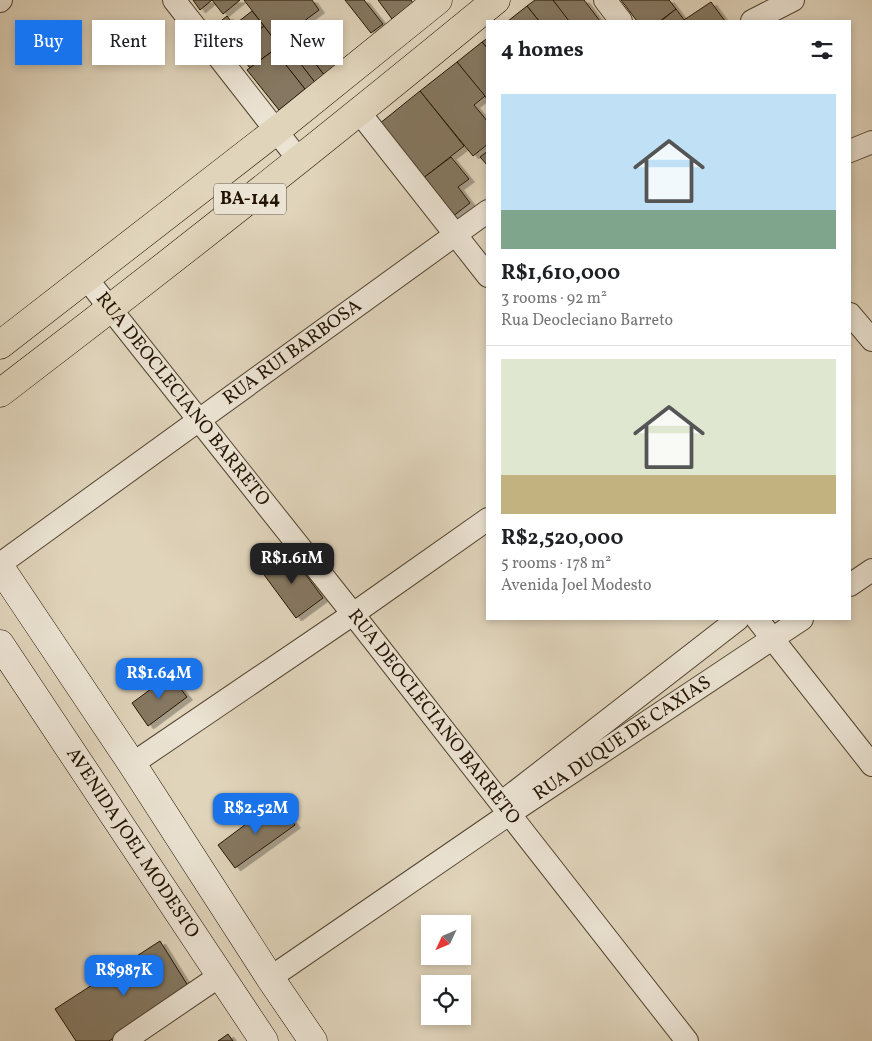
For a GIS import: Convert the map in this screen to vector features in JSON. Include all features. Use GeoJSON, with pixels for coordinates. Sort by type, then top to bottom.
{"type":"FeatureCollection","features":[{"type":"Feature","properties":{"kind":"main road"},"geometry":{"type":"LineString","coordinates":[[0,345],[276,130],[438,0]]}},
{"type":"Feature","properties":{"kind":"main road","name":"BA-144"},"geometry":{"type":"LineString","coordinates":[[0,393],[299,160],[496,0]]}},
{"type":"Feature","properties":{"kind":"street"},"geometry":{"type":"LineString","coordinates":[[174,0],[299,160]]}},
{"type":"Feature","properties":{"kind":"street"},"geometry":{"type":"LineString","coordinates":[[754,20],[793,0]]}},
{"type":"Feature","properties":{"kind":"street"},"geometry":{"type":"LineString","coordinates":[[359,112],[486,273]]}},
{"type":"Feature","properties":{"kind":"street"},"geometry":{"type":"LineString","coordinates":[[851,150],[872,142]]}},
{"type":"Feature","properties":{"kind":"street","name":"RUA RUI BARBOSA"},"geometry":{"type":"LineString","coordinates":[[0,565],[198,419],[486,212]]}},
{"type":"Feature","properties":{"kind":"street","name":"RUA DEOCLECIANO BARRETO"},"geometry":{"type":"LineString","coordinates":[[86,278],[354,614],[687,1041]]}},
{"type":"Feature","properties":{"kind":"street"},"geometry":{"type":"LineString","coordinates":[[851,315],[872,340]]}},
{"type":"Feature","properties":{"kind":"street"},"geometry":{"type":"LineString","coordinates":[[132,764],[354,614],[486,520]]}},
{"type":"Feature","properties":{"kind":"street"},"geometry":{"type":"LineString","coordinates":[[0,565],[313,1041]]}},
{"type":"Feature","properties":{"kind":"street"},"geometry":{"type":"LineString","coordinates":[[851,584],[872,570]]}},
{"type":"Feature","properties":{"kind":"street"},"geometry":{"type":"LineString","coordinates":[[505,809],[737,620]]}},
{"type":"Feature","properties":{"kind":"street"},"geometry":{"type":"LineString","coordinates":[[758,620],[872,765]]}},
{"type":"Feature","properties":{"kind":"street","name":"RUA DUQUE DE CAXIAS"},"geometry":{"type":"LineString","coordinates":[[270,978],[505,809],[801,620]]}},
{"type":"Feature","properties":{"kind":"street","name":"AVENIDA JOEL MODESTO"},"geometry":{"type":"LineString","coordinates":[[0,644],[264,1041]]}},
{"type":"Feature","properties":{"kind":"street"},"geometry":{"type":"LineString","coordinates":[[124,1041],[220,975]]}},
{"type":"Feature","properties":{"kind":"building"},"geometry":{"type":"Polygon","coordinates":[[[193,0],[212,0],[200,10],[193,0]]]}},
{"type":"Feature","properties":{"kind":"building"},"geometry":{"type":"Polygon","coordinates":[[[212,0],[240,0],[223,14],[212,0]]]}},
{"type":"Feature","properties":{"kind":"building"},"geometry":{"type":"Polygon","coordinates":[[[244,0],[312,0],[319,10],[306,20],[271,20],[271,35],[244,0]]]}},
{"type":"Feature","properties":{"kind":"building"},"geometry":{"type":"Polygon","coordinates":[[[345,0],[364,0],[383,24],[371,33],[345,0]]]}},
{"type":"Feature","properties":{"kind":"building"},"geometry":{"type":"Polygon","coordinates":[[[378,0],[411,0],[413,3],[392,19],[378,0]]]}},
{"type":"Feature","properties":{"kind":"building"},"geometry":{"type":"Polygon","coordinates":[[[535,0],[553,0],[569,20],[538,20],[527,6],[535,0]]]}},
{"type":"Feature","properties":{"kind":"building"},"geometry":{"type":"Polygon","coordinates":[[[553,0],[584,0],[599,20],[568,20],[553,0]]]}},
{"type":"Feature","properties":{"kind":"building"},"geometry":{"type":"Polygon","coordinates":[[[621,0],[669,0],[676,9],[661,20],[636,20],[621,0]]]}},
{"type":"Feature","properties":{"kind":"building"},"geometry":{"type":"Polygon","coordinates":[[[711,2],[724,20],[684,20],[711,2]]]}},
{"type":"Feature","properties":{"kind":"building"},"geometry":{"type":"Polygon","coordinates":[[[527,6],[538,20],[509,20],[527,6]]]}},
{"type":"Feature","properties":{"kind":"building"},"geometry":{"type":"Polygon","coordinates":[[[676,9],[684,20],[662,20],[676,9]]]}},
{"type":"Feature","properties":{"kind":"building"},"geometry":{"type":"Polygon","coordinates":[[[252,11],[259,20],[240,20],[252,11]]]}},
{"type":"Feature","properties":{"kind":"building"},"geometry":{"type":"Polygon","coordinates":[[[227,16],[230,20],[222,20],[227,16]]]}},
{"type":"Feature","properties":{"kind":"building"},"geometry":{"type":"Polygon","coordinates":[[[264,26],[271,35],[271,52],[261,60],[261,28],[264,26]]]}},
{"type":"Feature","properties":{"kind":"building"},"geometry":{"type":"Polygon","coordinates":[[[482,42],[486,47],[486,98],[457,62],[482,42]]]}},
{"type":"Feature","properties":{"kind":"building"},"geometry":{"type":"Polygon","coordinates":[[[271,52],[271,65],[286,65],[305,89],[279,110],[247,70],[254,65],[261,65],[261,60],[271,52]]]}},
{"type":"Feature","properties":{"kind":"building"},"geometry":{"type":"Polygon","coordinates":[[[457,62],[485,96],[474,105],[486,120],[486,146],[473,156],[420,91],[457,62]]]}},
{"type":"Feature","properties":{"kind":"building"},"geometry":{"type":"Polygon","coordinates":[[[286,65],[302,65],[317,85],[307,92],[286,65]]]}},
{"type":"Feature","properties":{"kind":"building"},"geometry":{"type":"Polygon","coordinates":[[[301,65],[316,65],[325,76],[316,84],[301,65]]]}},
{"type":"Feature","properties":{"kind":"building"},"geometry":{"type":"Polygon","coordinates":[[[316,65],[339,65],[325,76],[316,65]]]}},
{"type":"Feature","properties":{"kind":"building"},"geometry":{"type":"Polygon","coordinates":[[[420,91],[464,146],[422,179],[379,124],[420,91]]]}},
{"type":"Feature","properties":{"kind":"building"},"geometry":{"type":"Polygon","coordinates":[[[486,152],[486,164],[480,157],[486,152]]]}},
{"type":"Feature","properties":{"kind":"building"},"geometry":{"type":"Polygon","coordinates":[[[451,157],[469,179],[458,187],[470,203],[452,217],[422,179],[451,157]]]}},
{"type":"Feature","properties":{"kind":"building"},"geometry":{"type":"Polygon","coordinates":[[[289,552],[323,598],[296,618],[262,572],[289,552]]]}},
{"type":"Feature","properties":{"kind":"building"},"geometry":{"type":"Polygon","coordinates":[[[170,675],[187,697],[148,726],[132,703],[170,675]]]}},
{"type":"Feature","properties":{"kind":"building"},"geometry":{"type":"Polygon","coordinates":[[[277,801],[295,825],[235,868],[218,845],[277,801]]]}},
{"type":"Feature","properties":{"kind":"building"},"geometry":{"type":"Polygon","coordinates":[[[160,941],[190,989],[109,1041],[76,1041],[55,1009],[160,941]]]}},
{"type":"Feature","properties":{"kind":"building"},"geometry":{"type":"Polygon","coordinates":[[[228,1034],[233,1041],[218,1041],[221,1039],[228,1034]]]}}]}
